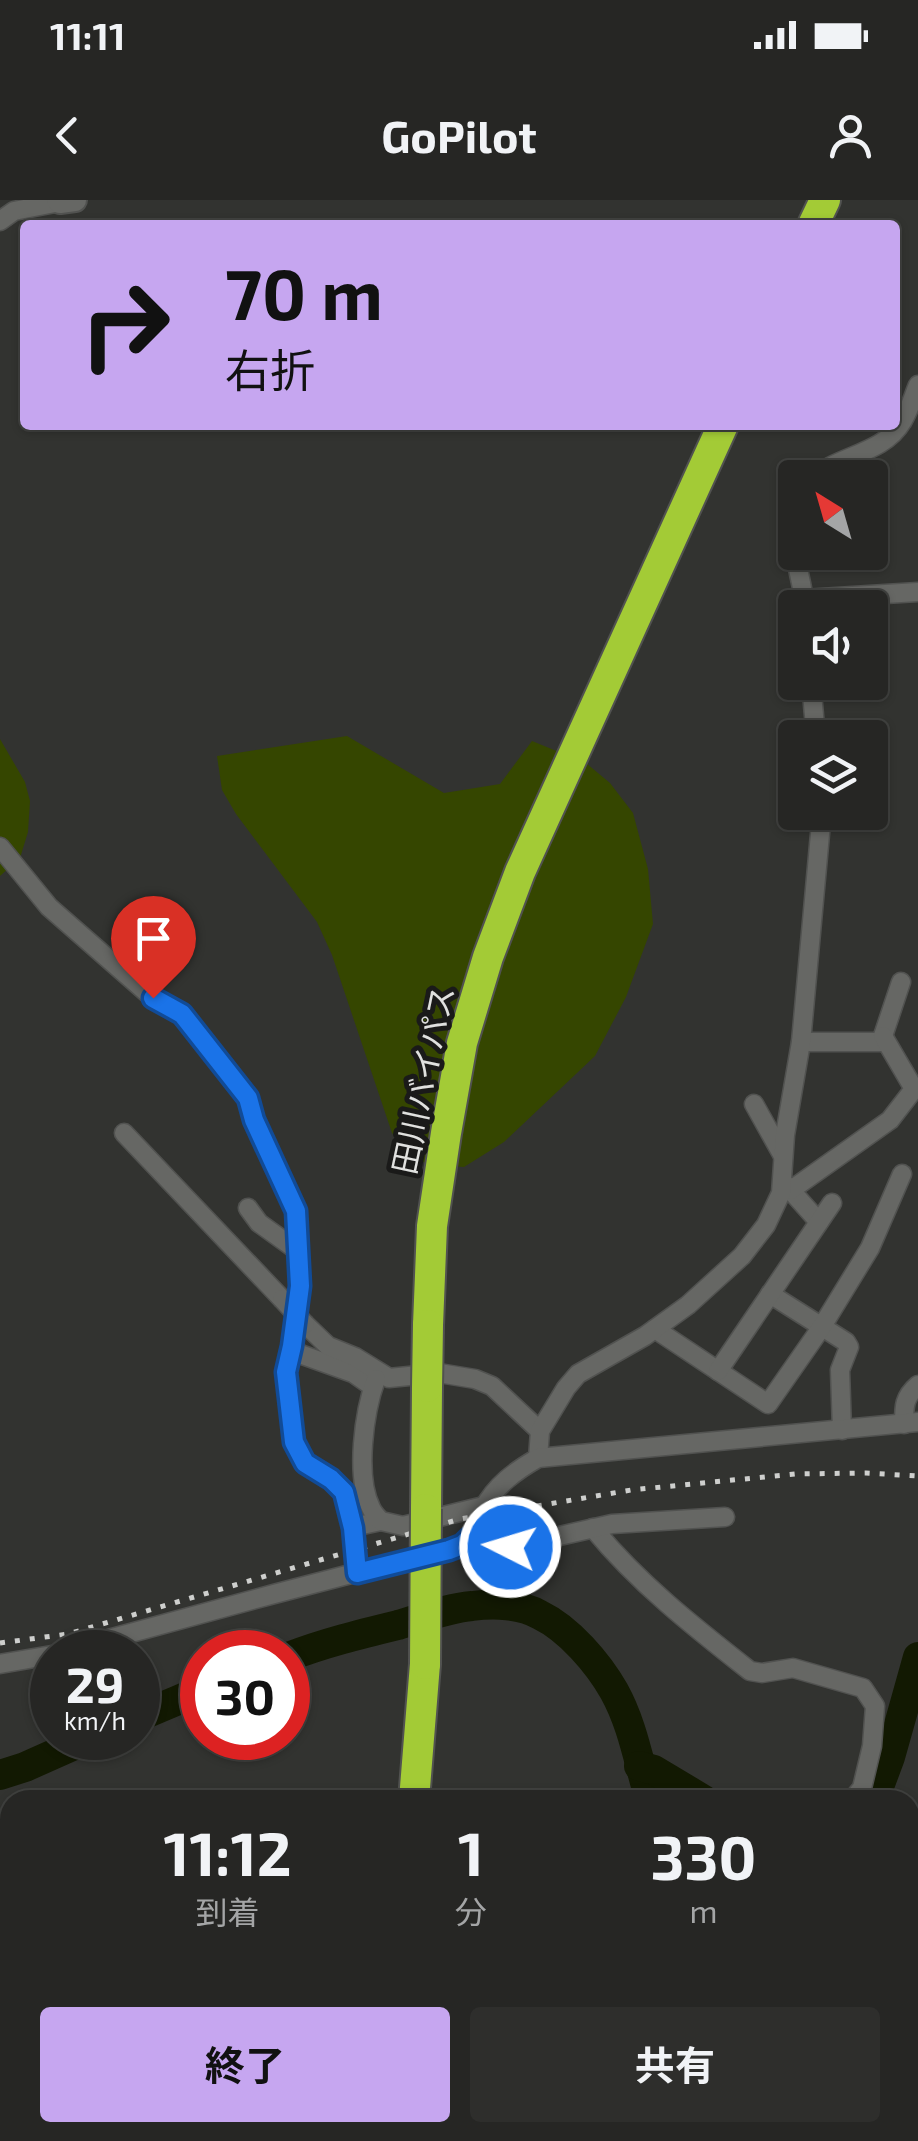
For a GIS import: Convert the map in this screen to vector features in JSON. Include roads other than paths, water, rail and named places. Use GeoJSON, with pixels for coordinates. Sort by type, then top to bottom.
{"type":"FeatureCollection","features":[{"type":"Feature","properties":{"kind":"highway","name":"田川バイパス"},"geometry":{"type":"LineString","coordinates":[[415,1790],[425,1664],[426,1387],[432,1226],[462,1043],[488,957],[520,872],[721,430]]}},
{"type":"Feature","properties":{"kind":"street"},"geometry":{"type":"LineString","coordinates":[[0,221],[14,211],[64,201]]}},
{"type":"Feature","properties":{"kind":"street"},"geometry":{"type":"LineString","coordinates":[[900,426],[918,385]]}},
{"type":"Feature","properties":{"kind":"street"},"geometry":{"type":"LineString","coordinates":[[844,460],[866,451],[896,430]]}},
{"type":"Feature","properties":{"kind":"street"},"geometry":{"type":"LineString","coordinates":[[888,595],[918,592]]}},
{"type":"Feature","properties":{"kind":"street"},"geometry":{"type":"LineString","coordinates":[[819,1222],[786,1185],[783,1157],[801,1042],[820,830]]}},
{"type":"Feature","properties":{"kind":"street"},"geometry":{"type":"LineString","coordinates":[[0,846],[49,907],[153,998],[182,1014],[248,1098],[254,1120],[296,1211],[300,1286],[286,1372],[294,1442],[305,1463],[344,1492],[353,1528],[357,1573]]}},
{"type":"Feature","properties":{"kind":"street"},"geometry":{"type":"LineString","coordinates":[[801,1042],[880,1042],[901,982]]}},
{"type":"Feature","properties":{"kind":"street"},"geometry":{"type":"LineString","coordinates":[[538,1458],[540,1431],[578,1374],[655,1329],[742,1256],[766,1225],[786,1185],[890,1120],[914,1089],[882,1036]]}},
{"type":"Feature","properties":{"kind":"street"},"geometry":{"type":"LineString","coordinates":[[754,1104],[783,1157]]}},
{"type":"Feature","properties":{"kind":"street"},"geometry":{"type":"LineString","coordinates":[[124,1133],[305,1324],[328,1346],[355,1357],[376,1379]]}},
{"type":"Feature","properties":{"kind":"street"},"geometry":{"type":"LineString","coordinates":[[768,1404],[870,1248],[902,1174]]}},
{"type":"Feature","properties":{"kind":"street"},"geometry":{"type":"LineString","coordinates":[[718,1371],[832,1202]]}},
{"type":"Feature","properties":{"kind":"street"},"geometry":{"type":"LineString","coordinates":[[248,1208],[259,1223],[298,1251]]}},
{"type":"Feature","properties":{"kind":"street"},"geometry":{"type":"LineString","coordinates":[[770,1294],[846,1342],[849,1348],[840,1370],[842,1430]]}},
{"type":"Feature","properties":{"kind":"street"},"geometry":{"type":"LineString","coordinates":[[655,1329],[768,1404],[774,1416],[798,1434]]}},
{"type":"Feature","properties":{"kind":"street"},"geometry":{"type":"LineString","coordinates":[[292,1346],[300,1354],[376,1379],[439,1373],[475,1379],[492,1386],[540,1431]]}},
{"type":"Feature","properties":{"kind":"street"},"geometry":{"type":"LineString","coordinates":[[376,1379],[368,1399],[362,1438],[364,1480],[371,1508],[381,1521]]}},
{"type":"Feature","properties":{"kind":"street"},"geometry":{"type":"LineString","coordinates":[[142,1630],[462,1545],[502,1482],[538,1458],[911,1423],[904,1403],[918,1385]]}},
{"type":"Feature","properties":{"kind":"street"},"geometry":{"type":"LineString","coordinates":[[353,1528],[381,1521],[403,1526],[484,1506]]}},
{"type":"Feature","properties":{"kind":"street"},"geometry":{"type":"LineString","coordinates":[[469,1538],[490,1548],[510,1547],[612,1524],[725,1517]]}},
{"type":"Feature","properties":{"kind":"street"},"geometry":{"type":"LineString","coordinates":[[593,1528],[620,1561],[672,1610],[750,1671],[793,1668],[863,1688],[875,1706],[872,1746],[860,1790]]}},
{"type":"Feature","properties":{"kind":"street"},"geometry":{"type":"LineString","coordinates":[[0,1664],[30,1659]]}},
{"type":"Feature","properties":{"kind":"waterway"},"geometry":{"type":"LineString","coordinates":[[310,1650],[463,1607],[498,1605],[533,1611],[572,1638],[607,1680],[626,1717],[647,1790]]}},
{"type":"Feature","properties":{"kind":"waterway"},"geometry":{"type":"LineString","coordinates":[[878,1790],[918,1657]]}},
{"type":"Feature","properties":{"kind":"waterway"},"geometry":{"type":"LineString","coordinates":[[160,1708],[180,1699]]}},
{"type":"Feature","properties":{"kind":"waterway"},"geometry":{"type":"LineString","coordinates":[[0,1775],[41,1760]]}},
{"type":"Feature","properties":{"kind":"waterway"},"geometry":{"type":"LineString","coordinates":[[639,1766],[654,1770],[687,1790]]}},
{"type":"Feature","properties":{"kind":"railway"},"geometry":{"type":"LineString","coordinates":[[0,1643],[68,1634],[460,1519],[631,1490],[795,1474],[918,1476]]}}]}
